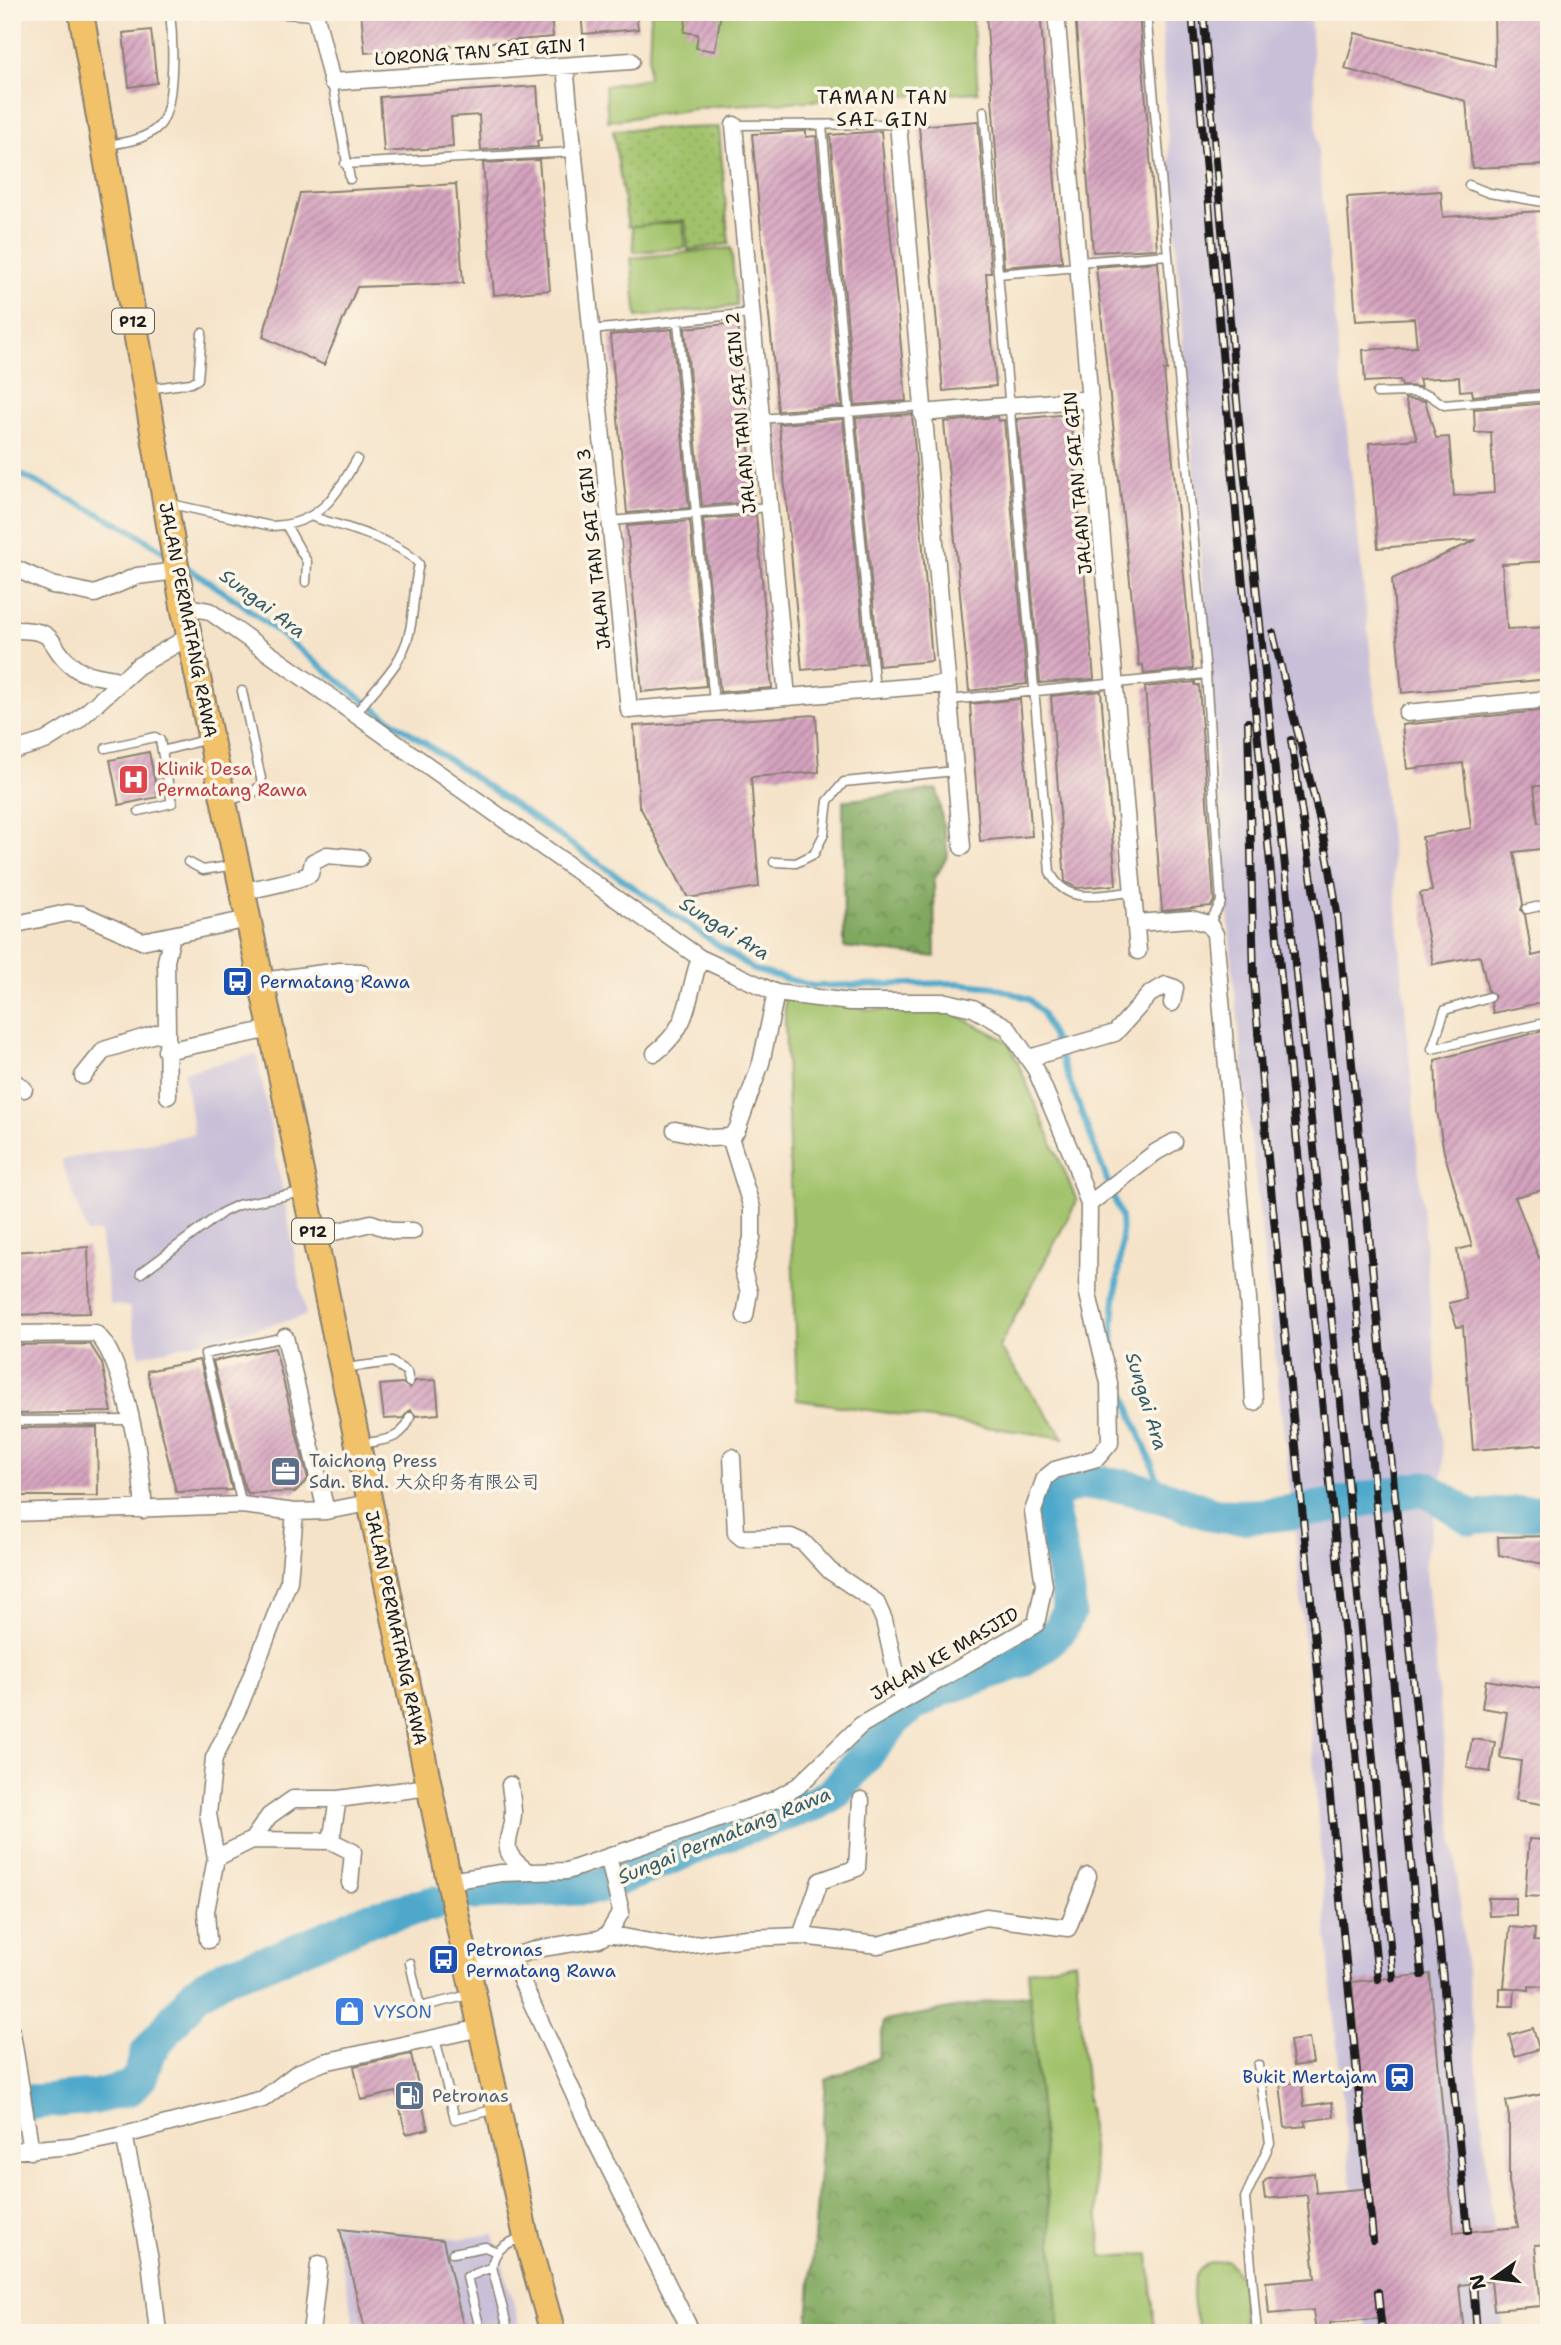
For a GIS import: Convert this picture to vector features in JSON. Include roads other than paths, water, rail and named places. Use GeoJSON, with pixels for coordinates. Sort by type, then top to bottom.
{"type":"FeatureCollection","features":[{"type":"Feature","properties":{"kind":"main road","name":"JALAN PERMATANG RAWA"},"geometry":{"type":"LineString","coordinates":[[81,12],[183,606],[451,1892],[526,2237],[553,2333]]}},
{"type":"Feature","properties":{"kind":"street","name":"JALAN TAN SAI GIN"},"geometry":{"type":"LineString","coordinates":[[1056,12],[1138,951]]}},
{"type":"Feature","properties":{"kind":"street"},"geometry":{"type":"LineString","coordinates":[[316,14],[332,82]]}},
{"type":"Feature","properties":{"kind":"street","name":"LORONG TAN SAI GIN 1"},"geometry":{"type":"LineString","coordinates":[[332,82],[631,61]]}},
{"type":"Feature","properties":{"kind":"street","name":"JALAN TAN SAI GIN 3"},"geometry":{"type":"LineString","coordinates":[[565,66],[629,710],[947,684]]}},
{"type":"Feature","properties":{"kind":"street"},"geometry":{"type":"LineString","coordinates":[[898,124],[962,847]]}},
{"type":"Feature","properties":{"kind":"street","name":"JALAN TAN SAI GIN 2"},"geometry":{"type":"LineString","coordinates":[[734,125],[787,697]]}},
{"type":"Feature","properties":{"kind":"street"},"geometry":{"type":"LineString","coordinates":[[922,409],[1009,406],[1090,399]]}},
{"type":"Feature","properties":{"kind":"street"},"geometry":{"type":"LineString","coordinates":[[12,567],[52,585],[96,594],[137,576],[176,571]]}},
{"type":"Feature","properties":{"kind":"street","name":"JALAN KE MASJID"},"geometry":{"type":"LineString","coordinates":[[183,606],[209,611],[700,958],[776,993],[850,1002],[947,1002],[972,1008],[1007,1027],[1032,1057],[1093,1201],[1088,1294],[1109,1383],[1110,1443],[1097,1458],[1055,1470],[1045,1478],[1032,1511],[1044,1585],[1036,1624],[861,1725],[798,1786],[774,1800],[608,1862],[567,1871],[527,1871],[451,1892]]}},
{"type":"Feature","properties":{"kind":"street"},"geometry":{"type":"LineString","coordinates":[[12,630],[32,629],[45,633],[76,670],[118,680]]}},
{"type":"Feature","properties":{"kind":"street"},"geometry":{"type":"LineString","coordinates":[[12,751],[44,741],[77,721],[118,680],[172,644],[190,636]]}},
{"type":"Feature","properties":{"kind":"street"},"geometry":{"type":"LineString","coordinates":[[1407,713],[1549,699]]}},
{"type":"Feature","properties":{"kind":"street"},"geometry":{"type":"LineString","coordinates":[[243,892],[280,881],[300,880],[310,874],[313,862],[327,855],[360,858]]}},
{"type":"Feature","properties":{"kind":"street"},"geometry":{"type":"LineString","coordinates":[[12,925],[67,913],[82,914],[142,941],[249,919]]}},
{"type":"Feature","properties":{"kind":"street"},"geometry":{"type":"LineString","coordinates":[[1136,923],[1192,919],[1209,924],[1215,934],[1250,1321],[1254,1402]]}},
{"type":"Feature","properties":{"kind":"street"},"geometry":{"type":"LineString","coordinates":[[168,1096],[166,961],[173,936]]}},
{"type":"Feature","properties":{"kind":"street"},"geometry":{"type":"LineString","coordinates":[[655,1053],[680,1029],[687,1012],[700,958]]}},
{"type":"Feature","properties":{"kind":"street"},"geometry":{"type":"LineString","coordinates":[[261,981],[340,971],[361,972]]}},
{"type":"Feature","properties":{"kind":"street"},"geometry":{"type":"LineString","coordinates":[[1032,1057],[1115,1033],[1150,994],[1166,985],[1175,988],[1172,1003]]}},
{"type":"Feature","properties":{"kind":"street"},"geometry":{"type":"LineString","coordinates":[[675,1130],[711,1138],[730,1138],[737,1130],[761,1063],[776,993]]}},
{"type":"Feature","properties":{"kind":"street"},"geometry":{"type":"LineString","coordinates":[[166,1051],[271,1028]]}},
{"type":"Feature","properties":{"kind":"street"},"geometry":{"type":"LineString","coordinates":[[83,1076],[104,1050],[165,1031]]}},
{"type":"Feature","properties":{"kind":"street"},"geometry":{"type":"LineString","coordinates":[[730,1138],[751,1208],[752,1238],[743,1271],[749,1292],[745,1316]]}},
{"type":"Feature","properties":{"kind":"street"},"geometry":{"type":"LineString","coordinates":[[1093,1201],[1156,1152],[1174,1142]]}},
{"type":"Feature","properties":{"kind":"street"},"geometry":{"type":"LineString","coordinates":[[314,1237],[371,1223],[394,1231],[413,1231]]}},
{"type":"Feature","properties":{"kind":"street"},"geometry":{"type":"LineString","coordinates":[[12,1334],[95,1334],[105,1340],[114,1357],[130,1420],[142,1479],[142,1510]]}},
{"type":"Feature","properties":{"kind":"street"},"geometry":{"type":"LineString","coordinates":[[285,1337],[326,1511]]}},
{"type":"Feature","properties":{"kind":"street"},"geometry":{"type":"LineString","coordinates":[[732,1457],[736,1533],[742,1538],[791,1537],[804,1543],[830,1571],[876,1602],[884,1620],[902,1700]]}},
{"type":"Feature","properties":{"kind":"street"},"geometry":{"type":"LineString","coordinates":[[12,1513],[242,1505],[295,1512],[326,1511],[370,1503]]}},
{"type":"Feature","properties":{"kind":"street"},"geometry":{"type":"LineString","coordinates":[[208,1940],[206,1911],[216,1858],[208,1814],[214,1758],[240,1705],[289,1581],[295,1512]]}},
{"type":"Feature","properties":{"kind":"street"},"geometry":{"type":"LineString","coordinates":[[510,1785],[513,1810],[507,1834],[509,1854],[527,1871]]}},
{"type":"Feature","properties":{"kind":"street"},"geometry":{"type":"LineString","coordinates":[[216,1858],[252,1840],[270,1816],[293,1799],[338,1799],[429,1787]]}},
{"type":"Feature","properties":{"kind":"street"},"geometry":{"type":"LineString","coordinates":[[331,1841],[338,1799]]}},
{"type":"Feature","properties":{"kind":"street"},"geometry":{"type":"LineString","coordinates":[[801,1936],[820,1881],[858,1868],[861,1800]]}},
{"type":"Feature","properties":{"kind":"street"},"geometry":{"type":"LineString","coordinates":[[252,1840],[331,1841],[353,1853],[350,1883]]}},
{"type":"Feature","properties":{"kind":"street"},"geometry":{"type":"LineString","coordinates":[[468,1969],[542,1948],[598,1939],[608,1934],[621,1912],[608,1862]]}},
{"type":"Feature","properties":{"kind":"street"},"geometry":{"type":"LineString","coordinates":[[608,1934],[676,1947],[746,1938],[801,1936],[878,1945],[986,1917],[1068,1928],[1088,1876]]}},
{"type":"Feature","properties":{"kind":"street"},"geometry":{"type":"LineString","coordinates":[[512,1958],[595,2140],[692,2333]]}},
{"type":"Feature","properties":{"kind":"street"},"geometry":{"type":"LineString","coordinates":[[12,2151],[31,2151],[124,2136],[263,2099],[297,2073],[324,2062],[481,2028]]}},
{"type":"Feature","properties":{"kind":"street"},"geometry":{"type":"LineString","coordinates":[[12,2033],[31,2151]]}},
{"type":"Feature","properties":{"kind":"street"},"geometry":{"type":"LineString","coordinates":[[124,2136],[150,2260],[158,2333]]}},
{"type":"Feature","properties":{"kind":"street"},"geometry":{"type":"LineString","coordinates":[[311,2333],[319,2264]]}},
{"type":"Feature","properties":{"kind":"lane"},"geometry":{"type":"LineString","coordinates":[[104,146],[136,140],[161,124],[169,103],[172,75],[170,12]]}},
{"type":"Feature","properties":{"kind":"lane"},"geometry":{"type":"LineString","coordinates":[[256,12],[316,14]]}},
{"type":"Feature","properties":{"kind":"lane"},"geometry":{"type":"LineString","coordinates":[[1146,12],[1206,674],[1221,902],[1209,924]]}},
{"type":"Feature","properties":{"kind":"lane"},"geometry":{"type":"LineString","coordinates":[[332,82],[345,164],[350,179]]}},
{"type":"Feature","properties":{"kind":"lane"},"geometry":{"type":"LineString","coordinates":[[984,111],[1050,872],[1057,887],[1070,896],[1133,892]]}},
{"type":"Feature","properties":{"kind":"lane"},"geometry":{"type":"LineString","coordinates":[[734,125],[898,124]]}},
{"type":"Feature","properties":{"kind":"lane"},"geometry":{"type":"LineString","coordinates":[[822,125],[875,690]]}},
{"type":"Feature","properties":{"kind":"lane"},"geometry":{"type":"LineString","coordinates":[[345,164],[574,152]]}},
{"type":"Feature","properties":{"kind":"lane"},"geometry":{"type":"LineString","coordinates":[[1469,185],[1489,193],[1549,203]]}},
{"type":"Feature","properties":{"kind":"lane"},"geometry":{"type":"LineString","coordinates":[[998,274],[1168,255]]}},
{"type":"Feature","properties":{"kind":"lane"},"geometry":{"type":"LineString","coordinates":[[592,330],[751,313]]}},
{"type":"Feature","properties":{"kind":"lane"},"geometry":{"type":"LineString","coordinates":[[678,322],[714,703]]}},
{"type":"Feature","properties":{"kind":"lane"},"geometry":{"type":"LineString","coordinates":[[145,389],[191,383],[198,379],[202,333]]}},
{"type":"Feature","properties":{"kind":"lane"},"geometry":{"type":"LineString","coordinates":[[1377,393],[1411,392],[1429,396],[1444,405],[1549,396]]}},
{"type":"Feature","properties":{"kind":"lane"},"geometry":{"type":"LineString","coordinates":[[761,419],[922,409]]}},
{"type":"Feature","properties":{"kind":"lane"},"geometry":{"type":"LineString","coordinates":[[166,512],[271,526],[286,525],[313,517],[339,490],[356,458]]}},
{"type":"Feature","properties":{"kind":"lane"},"geometry":{"type":"LineString","coordinates":[[611,521],[769,507]]}},
{"type":"Feature","properties":{"kind":"lane"},"geometry":{"type":"LineString","coordinates":[[313,517],[379,540],[414,557],[419,564],[409,635],[401,656],[377,691],[356,714]]}},
{"type":"Feature","properties":{"kind":"lane"},"geometry":{"type":"LineString","coordinates":[[286,525],[307,562],[306,582]]}},
{"type":"Feature","properties":{"kind":"lane"},"geometry":{"type":"LineString","coordinates":[[949,700],[1206,674]]}},
{"type":"Feature","properties":{"kind":"lane"},"geometry":{"type":"LineString","coordinates":[[225,802],[253,793],[262,783],[242,691]]}},
{"type":"Feature","properties":{"kind":"lane"},"geometry":{"type":"LineString","coordinates":[[106,748],[155,737],[160,740],[172,803],[138,811]]}},
{"type":"Feature","properties":{"kind":"lane"},"geometry":{"type":"LineString","coordinates":[[162,751],[211,738]]}},
{"type":"Feature","properties":{"kind":"lane"},"geometry":{"type":"LineString","coordinates":[[774,862],[796,863],[814,854],[824,834],[828,801],[844,782],[956,771]]}},
{"type":"Feature","properties":{"kind":"lane"},"geometry":{"type":"LineString","coordinates":[[188,862],[203,870],[238,864]]}},
{"type":"Feature","properties":{"kind":"lane"},"geometry":{"type":"LineString","coordinates":[[1527,909],[1549,904]]}},
{"type":"Feature","properties":{"kind":"lane"},"geometry":{"type":"LineString","coordinates":[[1489,998],[1445,1010],[1432,1049],[1549,1022]]}},
{"type":"Feature","properties":{"kind":"lane"},"geometry":{"type":"LineString","coordinates":[[141,1273],[223,1212],[238,1205],[305,1191]]}},
{"type":"Feature","properties":{"kind":"lane"},"geometry":{"type":"LineString","coordinates":[[242,1505],[205,1354],[285,1337]]}},
{"type":"Feature","properties":{"kind":"lane"},"geometry":{"type":"LineString","coordinates":[[342,1368],[392,1362],[407,1372],[409,1382]]}},
{"type":"Feature","properties":{"kind":"lane"},"geometry":{"type":"LineString","coordinates":[[358,1444],[397,1437],[406,1431],[410,1417]]}},
{"type":"Feature","properties":{"kind":"lane"},"geometry":{"type":"LineString","coordinates":[[12,1421],[130,1420]]}},
{"type":"Feature","properties":{"kind":"lane"},"geometry":{"type":"LineString","coordinates":[[410,1964],[420,2007],[473,1994]]}},
{"type":"Feature","properties":{"kind":"lane"},"geometry":{"type":"LineString","coordinates":[[435,2038],[455,2119],[498,2109]]}},
{"type":"Feature","properties":{"kind":"lane"},"geometry":{"type":"LineString","coordinates":[[1257,2333],[1246,2192],[1270,2143],[1258,2065]]}},
{"type":"Feature","properties":{"kind":"lane"},"geometry":{"type":"LineString","coordinates":[[509,2333],[492,2267],[497,2252],[504,2245],[526,2237]]}},
{"type":"Feature","properties":{"kind":"lane"},"geometry":{"type":"LineString","coordinates":[[453,2253],[485,2247],[497,2252]]}},
{"type":"Feature","properties":{"kind":"lane"},"geometry":{"type":"LineString","coordinates":[[481,2333],[467,2277],[492,2267]]}},
{"type":"Feature","properties":{"kind":"lane"},"geometry":{"type":"LineString","coordinates":[[1549,2270],[1549,2284]]}},
{"type":"Feature","properties":{"kind":"waterway","name":"Sungai Ara"},"geometry":{"type":"LineString","coordinates":[[12,470],[131,530],[167,554]]}},
{"type":"Feature","properties":{"kind":"waterway","name":"Sungai Ara"},"geometry":{"type":"LineString","coordinates":[[185,566],[242,604],[371,706],[754,970],[813,986],[956,983],[994,987],[1029,999],[1042,1013],[1056,1045],[1121,1217],[1114,1347],[1126,1398],[1158,1480],[1160,1495]]}},
{"type":"Feature","properties":{"kind":"waterway","name":"Sungai Permatang Rawa"},"geometry":{"type":"LineString","coordinates":[[475,1893],[598,1887],[729,1833],[817,1803],[835,1792],[898,1716],[911,1706],[939,1690],[1016,1663],[1039,1649],[1060,1630],[1069,1611],[1068,1592],[1051,1506],[1052,1494],[1065,1487],[1098,1483],[1116,1485],[1223,1516],[1297,1512],[1425,1488],[1471,1518],[1549,1511]]}},
{"type":"Feature","properties":{"kind":"waterway","name":"Sungai Permatang Rawa"},"geometry":{"type":"LineString","coordinates":[[12,2099],[31,2102],[95,2097],[130,2088],[141,2076],[147,2054],[195,1994],[226,1975],[281,1957],[370,1919],[434,1903]]}},
{"type":"Feature","properties":{"kind":"railway"},"geometry":{"type":"LineString","coordinates":[[1192,12],[1237,523],[1378,1979]]}},
{"type":"Feature","properties":{"kind":"railway"},"geometry":{"type":"LineString","coordinates":[[1203,12],[1237,401],[1340,1401],[1393,1978]]}},
{"type":"Feature","properties":{"kind":"railway"},"geometry":{"type":"LineString","coordinates":[[1273,633],[1317,807],[1337,913],[1468,2231]]}},
{"type":"Feature","properties":{"kind":"railway"},"geometry":{"type":"LineString","coordinates":[[1248,722],[1254,979],[1267,1147],[1373,2240]]}},
{"type":"Feature","properties":{"kind":"railway"},"geometry":{"type":"LineString","coordinates":[[1291,740],[1321,942],[1422,1975]]}},
{"type":"Feature","properties":{"kind":"railway"},"geometry":{"type":"LineString","coordinates":[[1473,2283],[1477,2333]]}},
{"type":"Feature","properties":{"kind":"railway"},"geometry":{"type":"LineString","coordinates":[[1378,2292],[1382,2333]]}},
{"type":"Feature","properties":{"kind":"place","name":"Klinik Desa Permatang Rawa"},"geometry":{"type":"Point","coordinates":[134,779]}},
{"type":"Feature","properties":{"kind":"place","name":"Permatang Rawa"},"geometry":{"type":"Point","coordinates":[237,982]}},
{"type":"Feature","properties":{"kind":"place","name":"Taichong Press Sdn. Bhd. 大众印务有限公司"},"geometry":{"type":"Point","coordinates":[286,1471]}},
{"type":"Feature","properties":{"kind":"place","name":"Petronas Permatang Rawa"},"geometry":{"type":"Point","coordinates":[443,1960]}},
{"type":"Feature","properties":{"kind":"place","name":"VYSON"},"geometry":{"type":"Point","coordinates":[350,2012]}},
{"type":"Feature","properties":{"kind":"place","name":"Bukit Mertajam"},"geometry":{"type":"Point","coordinates":[1400,2077]}},
{"type":"Feature","properties":{"kind":"place","name":"Petronas"},"geometry":{"type":"Point","coordinates":[409,2096]}},
{"type":"Feature","properties":{"kind":"district","name":"TAMAN TAN SAI GIN"},"geometry":{"type":"Point","coordinates":[883,108]}}]}
